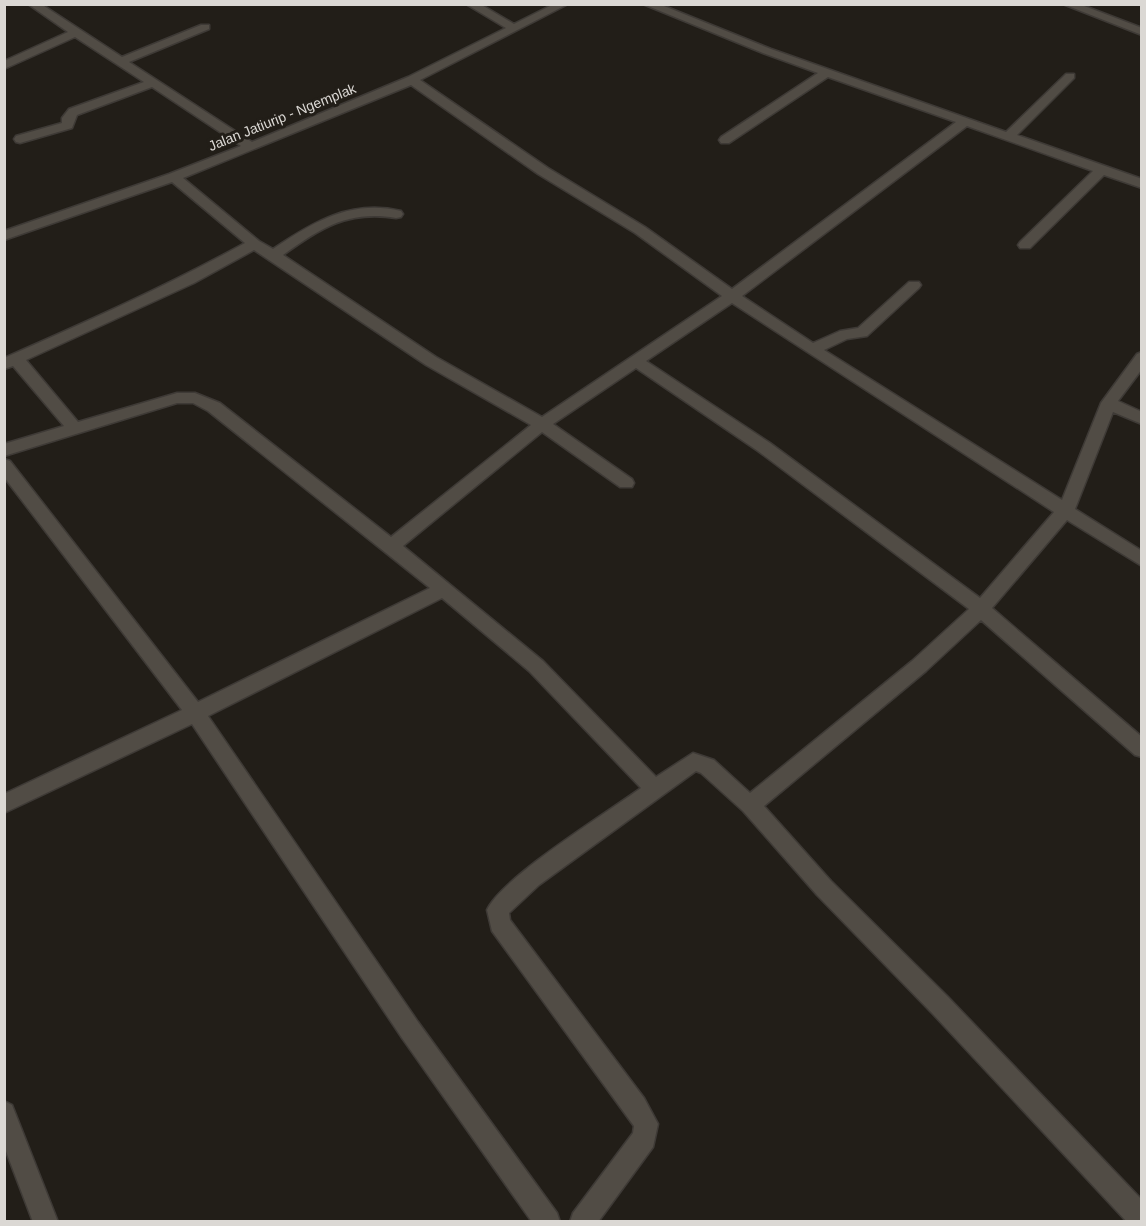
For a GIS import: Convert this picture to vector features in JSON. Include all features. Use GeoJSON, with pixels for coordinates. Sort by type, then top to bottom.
{"type":"FeatureCollection","features":[{"type":"Feature","properties":{"kind":"street"},"geometry":{"type":"LineString","coordinates":[[33,4],[249,146]]}},
{"type":"Feature","properties":{"kind":"street"},"geometry":{"type":"LineString","coordinates":[[471,4],[515,29]]}},
{"type":"Feature","properties":{"kind":"street","name":"Jalan Jatiurip - Ngemplak"},"geometry":{"type":"LineString","coordinates":[[4,236],[174,177],[412,80],[562,4]]}},
{"type":"Feature","properties":{"kind":"street"},"geometry":{"type":"LineString","coordinates":[[648,4],[827,72],[1142,184]]}},
{"type":"Feature","properties":{"kind":"street"},"geometry":{"type":"LineString","coordinates":[[1068,4],[1142,32]]}},
{"type":"Feature","properties":{"kind":"street"},"geometry":{"type":"LineString","coordinates":[[119,62],[205,27]]}},
{"type":"Feature","properties":{"kind":"street"},"geometry":{"type":"LineString","coordinates":[[4,66],[74,33]]}},
{"type":"Feature","properties":{"kind":"street"},"geometry":{"type":"LineString","coordinates":[[725,140],[827,72]]}},
{"type":"Feature","properties":{"kind":"street"},"geometry":{"type":"LineString","coordinates":[[1008,137],[1070,76]]}},
{"type":"Feature","properties":{"kind":"street"},"geometry":{"type":"LineString","coordinates":[[412,80],[543,171],[640,230],[732,296],[812,349],[1142,560]]}},
{"type":"Feature","properties":{"kind":"street"},"geometry":{"type":"LineString","coordinates":[[20,139],[61,129],[68,125],[68,118],[73,112],[152,83]]}},
{"type":"Feature","properties":{"kind":"street"},"geometry":{"type":"LineString","coordinates":[[391,546],[470,485],[542,424],[732,296],[966,122]]}},
{"type":"Feature","properties":{"kind":"street"},"geometry":{"type":"LineString","coordinates":[[1025,245],[1101,170]]}},
{"type":"Feature","properties":{"kind":"street"},"geometry":{"type":"LineString","coordinates":[[174,177],[254,244],[274,255],[431,361],[542,424],[626,483]]}},
{"type":"Feature","properties":{"kind":"street"},"geometry":{"type":"LineString","coordinates":[[274,255],[306,233],[348,212],[396,214]]}},
{"type":"Feature","properties":{"kind":"street"},"geometry":{"type":"LineString","coordinates":[[75,428],[11,362],[189,280],[254,244]]}},
{"type":"Feature","properties":{"kind":"street"},"geometry":{"type":"LineString","coordinates":[[812,349],[845,334],[862,333],[914,285]]}},
{"type":"Feature","properties":{"kind":"street"},"geometry":{"type":"LineString","coordinates":[[750,805],[919,666],[981,609],[1066,510],[1108,403],[1142,357]]}},
{"type":"Feature","properties":{"kind":"street"},"geometry":{"type":"LineString","coordinates":[[636,361],[764,447],[981,609],[1142,749]]}},
{"type":"Feature","properties":{"kind":"street"},"geometry":{"type":"LineString","coordinates":[[4,450],[177,398],[195,398],[214,407],[391,546],[536,666],[656,790]]}},
{"type":"Feature","properties":{"kind":"street"},"geometry":{"type":"LineString","coordinates":[[1108,403],[1142,419]]}},
{"type":"Feature","properties":{"kind":"street"},"geometry":{"type":"LineString","coordinates":[[4,465],[195,713],[410,1030],[548,1221]]}},
{"type":"Feature","properties":{"kind":"street"},"geometry":{"type":"LineString","coordinates":[[4,804],[195,713],[444,589]]}},
{"type":"Feature","properties":{"kind":"street"},"geometry":{"type":"LineString","coordinates":[[582,1221],[644,1138],[645,1124],[636,1106],[500,924],[498,910],[507,899],[532,878],[693,762],[707,765],[750,805],[824,888],[940,1005],[1142,1219]]}},
{"type":"Feature","properties":{"kind":"street"},"geometry":{"type":"LineString","coordinates":[[4,1113],[46,1221]]}}]}
